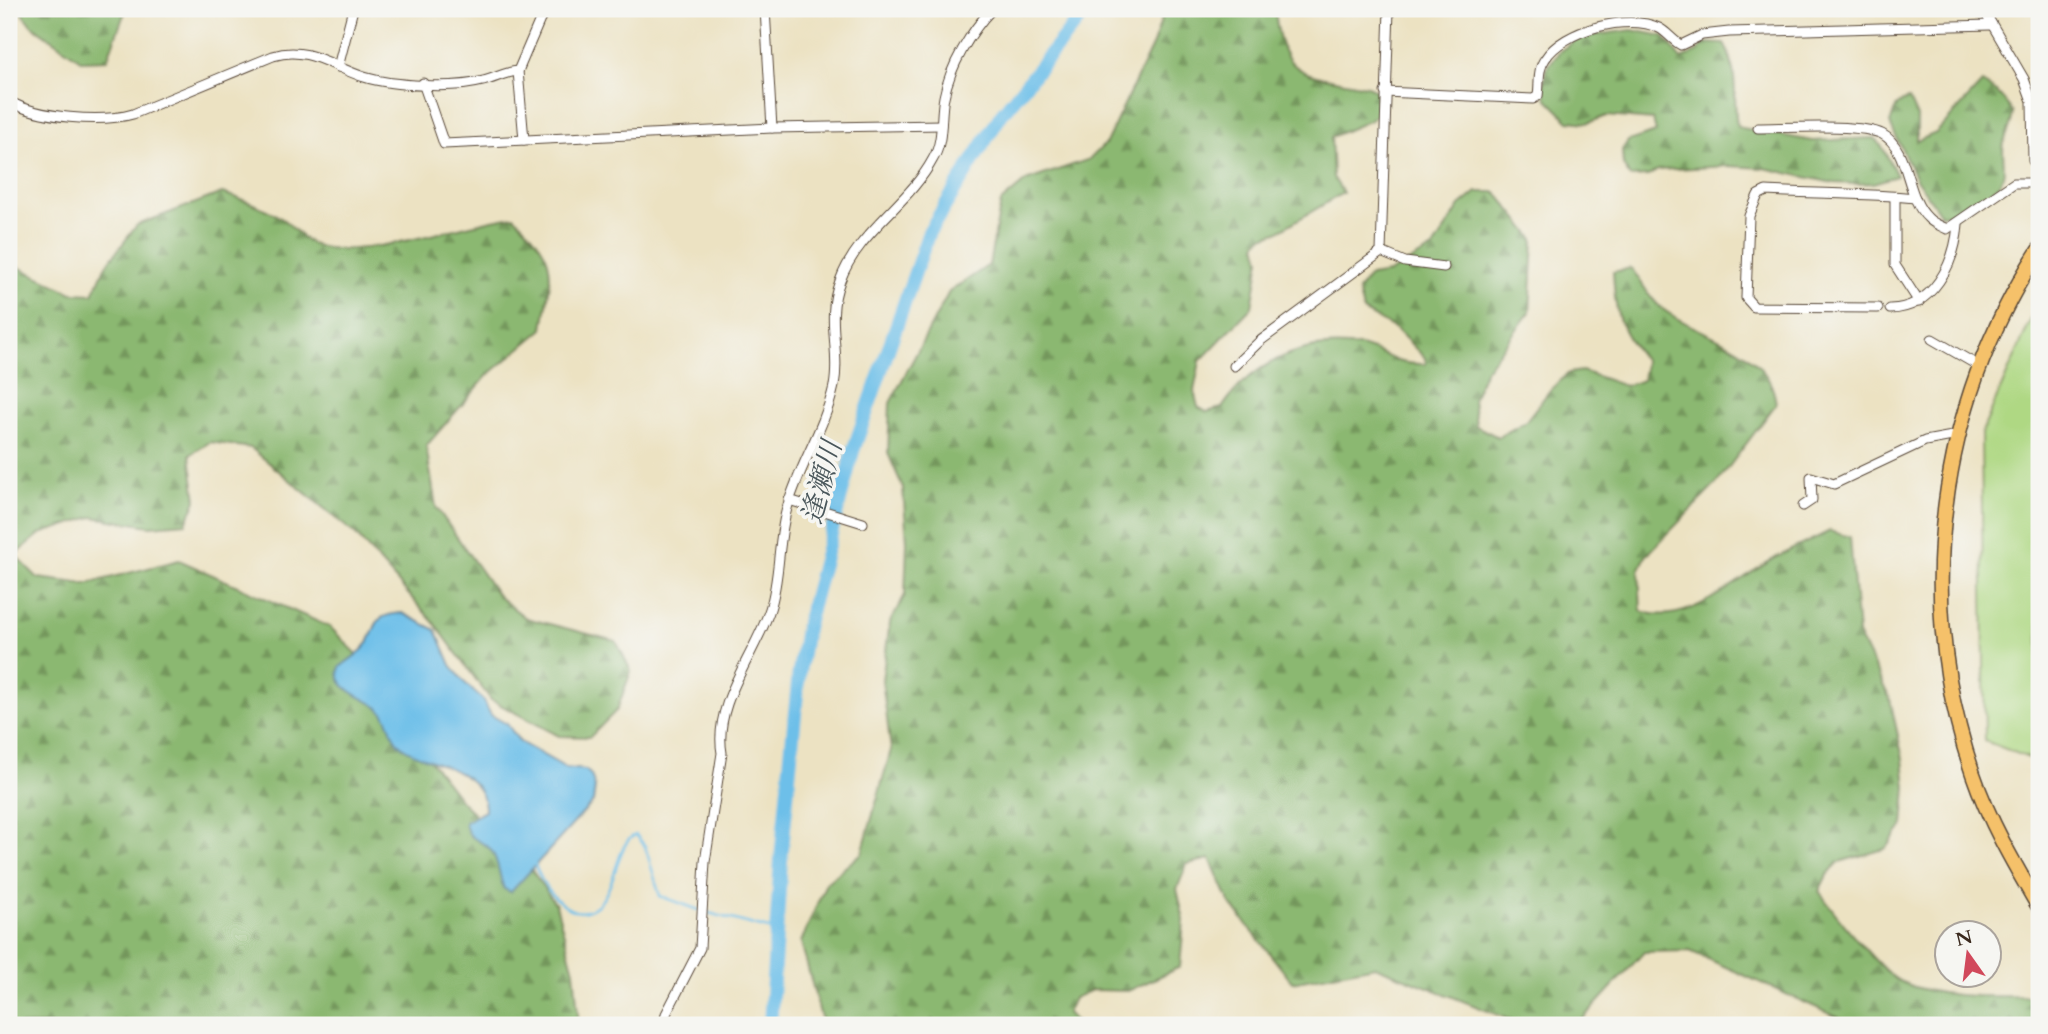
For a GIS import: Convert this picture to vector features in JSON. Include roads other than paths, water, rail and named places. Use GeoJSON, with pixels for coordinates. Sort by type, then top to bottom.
{"type":"FeatureCollection","features":[{"type":"Feature","properties":{"kind":"main road"},"geometry":{"type":"LineString","coordinates":[[2039,250],[1998,323],[1979,366],[1958,435],[1944,505],[1940,556],[1940,611],[1945,661],[1973,775],[2014,864],[2039,907]]}},
{"type":"Feature","properties":{"kind":"street"},"geometry":{"type":"LineString","coordinates":[[338,66],[353,9]]}},
{"type":"Feature","properties":{"kind":"street"},"geometry":{"type":"LineString","coordinates":[[765,9],[772,128]]}},
{"type":"Feature","properties":{"kind":"street"},"geometry":{"type":"LineString","coordinates":[[664,1025],[666,1014],[700,948],[705,862],[722,753],[719,737],[729,702],[770,608],[780,535],[789,500],[833,388],[831,317],[841,276],[859,247],[933,160],[944,95],[951,76],[973,33],[992,9]]}},
{"type":"Feature","properties":{"kind":"street"},"geometry":{"type":"LineString","coordinates":[[1381,252],[1389,9]]}},
{"type":"Feature","properties":{"kind":"street"},"geometry":{"type":"LineString","coordinates":[[1983,9],[1990,26],[2024,79],[2032,101],[2033,161]]}},
{"type":"Feature","properties":{"kind":"street"},"geometry":{"type":"LineString","coordinates":[[524,140],[519,71],[542,15]]}},
{"type":"Feature","properties":{"kind":"street"},"geometry":{"type":"LineString","coordinates":[[1385,92],[1533,99],[1538,96],[1538,80],[1544,60],[1560,42],[1584,30],[1626,24],[1660,29],[1681,45],[1702,35],[1729,32],[1990,26]]}},
{"type":"Feature","properties":{"kind":"street"},"geometry":{"type":"LineString","coordinates":[[9,101],[43,111],[103,120],[132,114],[290,51],[305,53],[370,79],[423,83],[481,82],[505,72],[519,71]]}},
{"type":"Feature","properties":{"kind":"street"},"geometry":{"type":"LineString","coordinates":[[423,83],[444,144],[772,128],[941,125]]}},
{"type":"Feature","properties":{"kind":"street"},"geometry":{"type":"LineString","coordinates":[[1758,128],[1862,129],[1882,134],[1896,148],[1915,198],[1928,219],[1947,229],[1958,224],[1995,193],[2014,183],[2039,183]]}},
{"type":"Feature","properties":{"kind":"street"},"geometry":{"type":"LineString","coordinates":[[1878,308],[1754,307],[1746,298],[1749,216],[1758,195],[1766,191],[1861,196],[1879,193],[1915,198]]}},
{"type":"Feature","properties":{"kind":"street"},"geometry":{"type":"LineString","coordinates":[[1895,197],[1895,265],[1919,302]]}},
{"type":"Feature","properties":{"kind":"street"},"geometry":{"type":"LineString","coordinates":[[1890,309],[1906,309],[1934,290],[1957,236],[1958,224]]}},
{"type":"Feature","properties":{"kind":"street"},"geometry":{"type":"LineString","coordinates":[[1381,252],[1405,262],[1444,267]]}},
{"type":"Feature","properties":{"kind":"street"},"geometry":{"type":"LineString","coordinates":[[1234,366],[1260,341],[1381,252]]}},
{"type":"Feature","properties":{"kind":"street"},"geometry":{"type":"LineString","coordinates":[[1933,339],[1979,366]]}},
{"type":"Feature","properties":{"kind":"street"},"geometry":{"type":"LineString","coordinates":[[1803,506],[1812,500],[1811,477],[1833,484],[1925,441],[1958,435]]}},
{"type":"Feature","properties":{"kind":"street"},"geometry":{"type":"LineString","coordinates":[[789,500],[863,523]]}},
{"type":"Feature","properties":{"kind":"water"},"geometry":{"type":"Polygon","coordinates":[[[402,613],[436,630],[451,665],[483,700],[491,715],[507,724],[520,742],[566,768],[586,770],[591,775],[595,787],[593,802],[511,892],[504,889],[491,850],[471,836],[466,828],[465,822],[485,811],[483,797],[477,786],[455,771],[405,749],[396,740],[384,713],[345,687],[341,681],[340,667],[363,649],[379,621],[391,614],[402,613]]]}},
{"type":"Feature","properties":{"kind":"waterway","name":"逢瀬川"},"geometry":{"type":"LineString","coordinates":[[770,1025],[781,860],[799,672],[806,628],[853,451],[929,232],[1001,115],[1087,9]]}},
{"type":"Feature","properties":{"kind":"waterway"},"geometry":{"type":"LineString","coordinates":[[534,862],[548,890],[564,905],[582,912],[592,909],[600,902],[624,847],[629,839],[636,835],[645,846],[660,896],[699,910]]}},
{"type":"Feature","properties":{"kind":"waterway"},"geometry":{"type":"LineString","coordinates":[[705,912],[776,931]]}}]}
